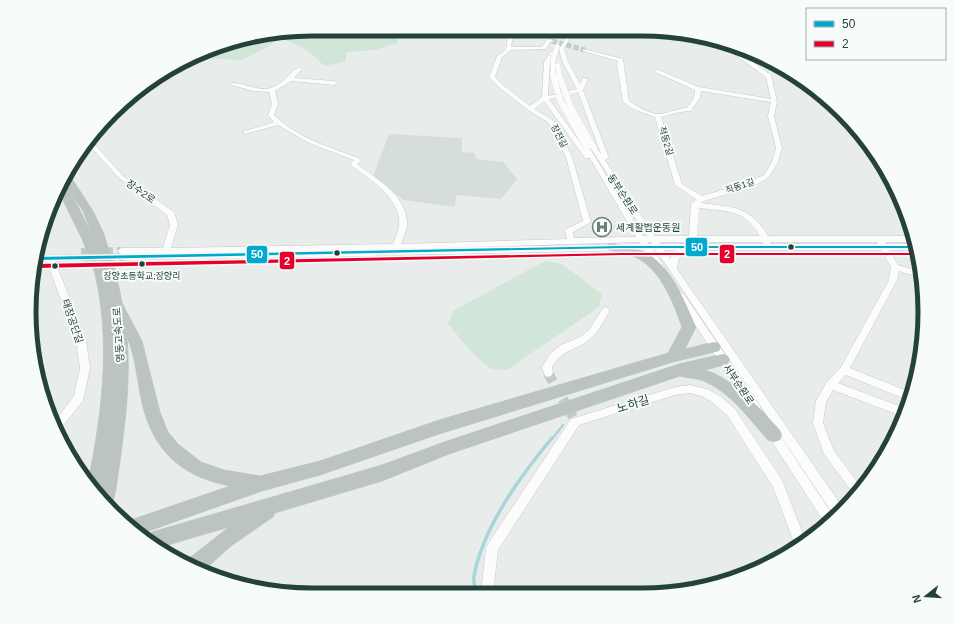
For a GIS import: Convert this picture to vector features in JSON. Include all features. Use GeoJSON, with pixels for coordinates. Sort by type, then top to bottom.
{"type":"FeatureCollection","features":[{"type":"Feature","properties":{"kind":"highway","name":"영동고속도로"},"geometry":{"type":"LineString","coordinates":[[69,182],[88,210],[93,236],[117,305],[121,351],[120,390],[115,443],[106,496]]}},
{"type":"Feature","properties":{"kind":"highway","name":"영동고속도로"},"geometry":{"type":"LineString","coordinates":[[64,191],[93,236]]}},
{"type":"Feature","properties":{"kind":"highway"},"geometry":{"type":"LineString","coordinates":[[610,244],[644,257],[665,277],[681,300],[689,327],[676,363]]}},
{"type":"Feature","properties":{"kind":"highway","name":"영동고속도로"},"geometry":{"type":"LineString","coordinates":[[96,484],[108,406],[110,323],[106,273]]}},
{"type":"Feature","properties":{"kind":"highway"},"geometry":{"type":"LineString","coordinates":[[117,305],[137,345],[155,421],[167,442],[182,458],[202,472],[229,480],[262,482]]}},
{"type":"Feature","properties":{"kind":"highway"},"geometry":{"type":"LineString","coordinates":[[139,526],[262,482],[320,468],[439,427],[676,363],[724,352]]}},
{"type":"Feature","properties":{"kind":"highway"},"geometry":{"type":"LineString","coordinates":[[157,540],[382,473],[676,363],[722,384],[738,398],[774,435]]}},
{"type":"Feature","properties":{"kind":"highway"},"geometry":{"type":"LineString","coordinates":[[198,564],[225,540],[276,505]]}},
{"type":"Feature","properties":{"kind":"street","name":"장전길"},"geometry":{"type":"LineString","coordinates":[[511,36],[508,49],[500,56],[492,77],[498,85],[519,99],[538,116],[551,121],[569,157],[587,222],[569,231],[571,241]]}},
{"type":"Feature","properties":{"kind":"street"},"geometry":{"type":"LineString","coordinates":[[559,48],[564,36]]}},
{"type":"Feature","properties":{"kind":"street"},"geometry":{"type":"LineString","coordinates":[[569,36],[547,62],[545,98],[618,193]]}},
{"type":"Feature","properties":{"kind":"street"},"geometry":{"type":"LineString","coordinates":[[508,49],[544,48],[549,40],[552,41]]}},
{"type":"Feature","properties":{"kind":"street"},"geometry":{"type":"LineString","coordinates":[[559,48],[580,90],[618,193]]}},
{"type":"Feature","properties":{"kind":"street","name":"동부순환로"},"geometry":{"type":"LineString","coordinates":[[559,48],[552,71],[556,90],[568,116],[591,148],[618,193],[632,223],[646,247]]}},
{"type":"Feature","properties":{"kind":"street","name":"적동2길"},"geometry":{"type":"LineString","coordinates":[[585,50],[621,60],[620,65],[626,102],[635,108],[658,116],[679,185],[701,199]]}},
{"type":"Feature","properties":{"kind":"street","name":"직동1길"},"geometry":{"type":"LineString","coordinates":[[695,205],[701,199],[751,184],[767,176],[775,162],[779,148],[772,116],[774,101],[769,76],[736,53]]}},
{"type":"Feature","properties":{"kind":"street"},"geometry":{"type":"LineString","coordinates":[[232,84],[254,89],[272,90],[290,79],[299,69]]}},
{"type":"Feature","properties":{"kind":"street"},"geometry":{"type":"LineString","coordinates":[[657,71],[698,88],[774,101]]}},
{"type":"Feature","properties":{"kind":"street"},"geometry":{"type":"LineString","coordinates":[[290,79],[334,83]]}},
{"type":"Feature","properties":{"kind":"street"},"geometry":{"type":"LineString","coordinates":[[580,90],[585,79]]}},
{"type":"Feature","properties":{"kind":"street"},"geometry":{"type":"LineString","coordinates":[[658,116],[674,111],[689,110],[697,98],[698,88]]}},
{"type":"Feature","properties":{"kind":"street"},"geometry":{"type":"LineString","coordinates":[[272,90],[276,104],[271,115],[277,123],[324,147],[359,160],[353,164],[395,197],[400,208],[403,225],[396,246]]}},
{"type":"Feature","properties":{"kind":"street"},"geometry":{"type":"LineString","coordinates":[[530,110],[545,98],[580,90]]}},
{"type":"Feature","properties":{"kind":"street"},"geometry":{"type":"LineString","coordinates":[[245,132],[277,123]]}},
{"type":"Feature","properties":{"kind":"street","name":"장수2로"},"geometry":{"type":"LineString","coordinates":[[92,145],[120,177],[171,214],[174,225],[165,253]]}},
{"type":"Feature","properties":{"kind":"street","name":"동부순환로"},"geometry":{"type":"LineString","coordinates":[[618,193],[643,224],[658,247]]}},
{"type":"Feature","properties":{"kind":"street"},"geometry":{"type":"LineString","coordinates":[[693,239],[695,205],[741,211],[757,222],[767,243]]}},
{"type":"Feature","properties":{"kind":"street"},"geometry":{"type":"LineString","coordinates":[[610,244],[626,233],[632,223]]}},
{"type":"Feature","properties":{"kind":"street"},"geometry":{"type":"LineString","coordinates":[[643,224],[663,235],[683,239]]}},
{"type":"Feature","properties":{"kind":"street"},"geometry":{"type":"LineString","coordinates":[[122,254],[610,244],[641,239],[693,239],[767,243]]}},
{"type":"Feature","properties":{"kind":"street"},"geometry":{"type":"LineString","coordinates":[[881,243],[909,240]]}},
{"type":"Feature","properties":{"kind":"street"},"geometry":{"type":"LineString","coordinates":[[319,251],[396,246],[571,241],[646,247],[689,247],[767,243],[881,243],[910,246]]}},
{"type":"Feature","properties":{"kind":"street"},"geometry":{"type":"LineString","coordinates":[[855,488],[830,454],[818,423],[821,402],[831,385],[844,370],[893,280],[895,267],[881,243]]}},
{"type":"Feature","properties":{"kind":"street"},"geometry":{"type":"LineString","coordinates":[[646,247],[665,277]]}},
{"type":"Feature","properties":{"kind":"street","name":"서부순환로"},"geometry":{"type":"LineString","coordinates":[[658,247],[674,270],[774,435],[827,517]]}},
{"type":"Feature","properties":{"kind":"street"},"geometry":{"type":"LineString","coordinates":[[674,270],[673,260],[675,256],[679,251],[689,247]]}},
{"type":"Feature","properties":{"kind":"street"},"geometry":{"type":"LineString","coordinates":[[42,254],[53,256]]}},
{"type":"Feature","properties":{"kind":"street"},"geometry":{"type":"LineString","coordinates":[[41,258],[53,256],[82,255]]}},
{"type":"Feature","properties":{"kind":"street","name":"태장공단길"},"geometry":{"type":"LineString","coordinates":[[53,256],[81,340],[85,368],[79,398],[59,423]]}},
{"type":"Feature","properties":{"kind":"street"},"geometry":{"type":"LineString","coordinates":[[895,267],[916,273]]}},
{"type":"Feature","properties":{"kind":"street","name":"서부순환로"},"geometry":{"type":"LineString","coordinates":[[681,300],[724,352],[836,508]]}},
{"type":"Feature","properties":{"kind":"street"},"geometry":{"type":"LineString","coordinates":[[548,373],[547,367],[553,357],[564,348],[583,340],[592,332],[606,310]]}},
{"type":"Feature","properties":{"kind":"street"},"geometry":{"type":"LineString","coordinates":[[844,370],[905,395]]}},
{"type":"Feature","properties":{"kind":"street"},"geometry":{"type":"LineString","coordinates":[[831,385],[899,412]]}},
{"type":"Feature","properties":{"kind":"street","name":"노하길"},"geometry":{"type":"LineString","coordinates":[[489,588],[492,548],[574,420],[675,391],[690,389],[703,392],[716,398],[731,412],[778,484],[799,539]]}},
{"type":"Feature","properties":{"kind":"shaded area"},"geometry":{"type":"Polygon","coordinates":[[[389,134],[462,138],[462,152],[474,153],[476,159],[503,162],[517,179],[501,199],[456,195],[455,207],[403,200],[373,176],[389,134]]]}},
{"type":"Feature","properties":{"kind":"green space"},"geometry":{"type":"Polygon","coordinates":[[[312,36],[398,36],[397,43],[375,50],[347,52],[345,62],[324,66],[303,48],[278,38],[268,47],[242,60],[203,58],[241,45],[276,38],[312,36]]]}},
{"type":"Feature","properties":{"kind":"green space"},"geometry":{"type":"Polygon","coordinates":[[[545,261],[562,264],[602,294],[599,307],[507,370],[491,369],[475,356],[448,324],[453,311],[545,261]]]}},
{"type":"Feature","properties":{"kind":"waterway"},"geometry":{"type":"LineString","coordinates":[[552,439],[563,425]]}},
{"type":"Feature","properties":{"kind":"waterway"},"geometry":{"type":"LineString","coordinates":[[475,588],[474,576],[479,558],[494,521],[516,485],[552,438]]}},
{"type":"Feature","properties":{"kind":"tunnel"},"geometry":{"type":"LineString","coordinates":[[552,41],[585,50]]}},
{"type":"Feature","properties":{"kind":"tunnel"},"geometry":{"type":"LineString","coordinates":[[81,252],[121,251]]}},
{"type":"Feature","properties":{"kind":"tunnel"},"geometry":{"type":"LineString","coordinates":[[83,258],[124,257]]}},
{"type":"Feature","properties":{"kind":"tunnel"},"geometry":{"type":"LineString","coordinates":[[548,373],[573,417]]}},
{"type":"Feature","properties":{"kind":"transit line","name":"50"},"geometry":{"type":"LineString","coordinates":[[41,259],[621,247],[910,247]]}},
{"type":"Feature","properties":{"kind":"transit line","name":"2"},"geometry":{"type":"LineString","coordinates":[[40,266],[621,254],[912,254]]}},
{"type":"Feature","properties":{"kind":"place","name":"세계활법운동원"},"geometry":{"type":"Point","coordinates":[602,227]}},
{"type":"Feature","properties":{"kind":"place","name":"장양초등학교;장양리"},"geometry":{"type":"Point","coordinates":[142,264]}}]}
